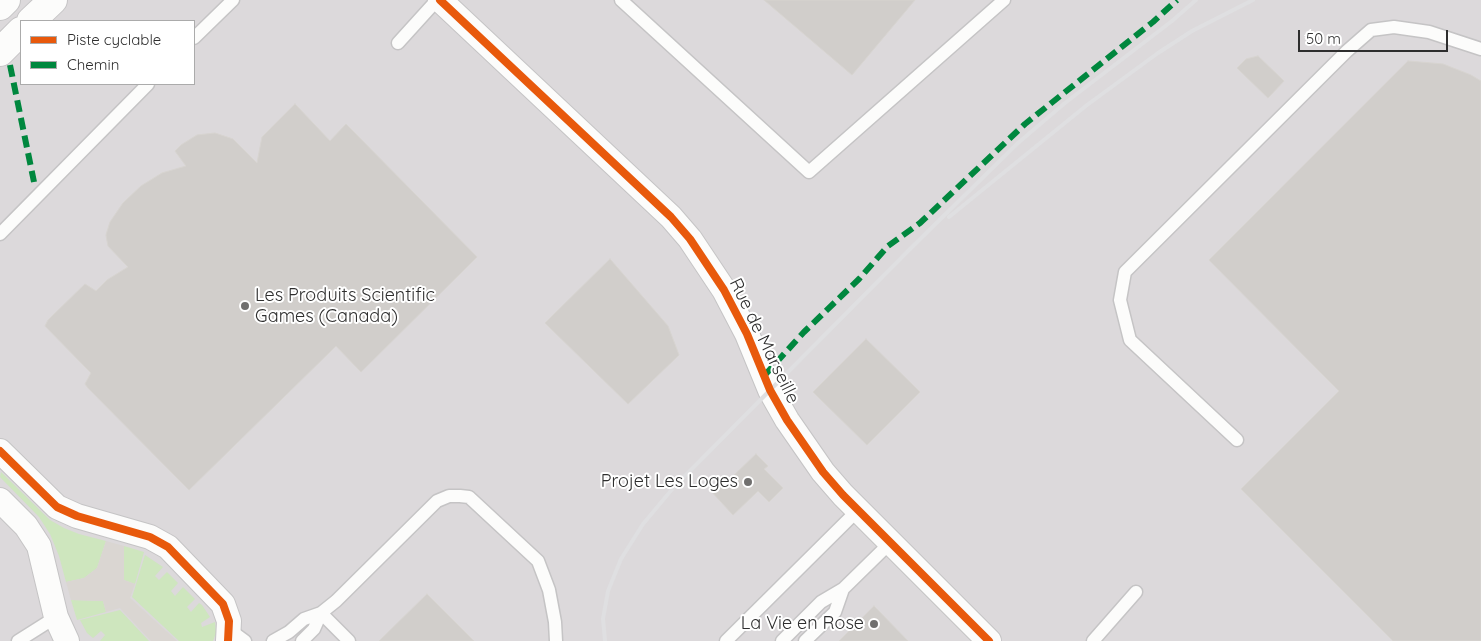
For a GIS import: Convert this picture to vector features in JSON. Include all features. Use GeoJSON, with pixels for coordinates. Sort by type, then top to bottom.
{"type":"FeatureCollection","features":[{"type":"Feature","properties":{"kind":"street"},"geometry":{"type":"LineString","coordinates":[[0,6],[6,0]]}},
{"type":"Feature","properties":{"kind":"street"},"geometry":{"type":"LineString","coordinates":[[32,20],[53,0]]}},
{"type":"Feature","properties":{"kind":"street","name":"Rue de Marseille"},"geometry":{"type":"LineString","coordinates":[[439,0],[651,197],[690,239],[709,266],[736,312],[770,390],[787,420],[823,472],[858,510],[989,641]]}},
{"type":"Feature","properties":{"kind":"street"},"geometry":{"type":"LineString","coordinates":[[0,52],[20,32]]}},
{"type":"Feature","properties":{"kind":"street"},"geometry":{"type":"LineString","coordinates":[[0,451],[58,506],[77,516],[150,537],[168,547],[217,597],[227,613],[234,637]]}},
{"type":"Feature","properties":{"kind":"street"},"geometry":{"type":"LineString","coordinates":[[0,500],[26,526],[39,546],[56,617],[67,641]]}},
{"type":"Feature","properties":{"kind":"lane"},"geometry":{"type":"LineString","coordinates":[[195,37],[233,0]]}},
{"type":"Feature","properties":{"kind":"lane"},"geometry":{"type":"LineString","coordinates":[[398,44],[439,0]]}},
{"type":"Feature","properties":{"kind":"lane"},"geometry":{"type":"LineString","coordinates":[[621,0],[809,172],[1004,0]]}},
{"type":"Feature","properties":{"kind":"lane"},"geometry":{"type":"LineString","coordinates":[[1237,440],[1130,340],[1120,300],[1125,272],[1340,58],[1371,30],[1394,27],[1429,32],[1481,49]]}},
{"type":"Feature","properties":{"kind":"lane"},"geometry":{"type":"LineString","coordinates":[[0,234],[147,85]]}},
{"type":"Feature","properties":{"kind":"lane"},"geometry":{"type":"LineString","coordinates":[[273,641],[290,632],[304,618],[321,613],[336,602],[437,500],[449,496],[470,497],[538,561],[548,590],[555,622],[556,641]]}},
{"type":"Feature","properties":{"kind":"lane"},"geometry":{"type":"LineString","coordinates":[[726,641],[858,510]]}},
{"type":"Feature","properties":{"kind":"lane"},"geometry":{"type":"LineString","coordinates":[[782,641],[821,602],[843,589],[891,542]]}},
{"type":"Feature","properties":{"kind":"lane"},"geometry":{"type":"LineString","coordinates":[[805,641],[835,612],[843,589]]}},
{"type":"Feature","properties":{"kind":"lane"},"geometry":{"type":"LineString","coordinates":[[1093,641],[1136,592]]}},
{"type":"Feature","properties":{"kind":"lane"},"geometry":{"type":"LineString","coordinates":[[302,641],[314,629],[321,613]]}},
{"type":"Feature","properties":{"kind":"lane"},"geometry":{"type":"LineString","coordinates":[[321,613],[349,641]]}},
{"type":"Feature","properties":{"kind":"lane"},"geometry":{"type":"LineString","coordinates":[[18,641],[56,617]]}},
{"type":"Feature","properties":{"kind":"shaded area"},"geometry":{"type":"Polygon","coordinates":[[[0,0],[1481,0],[1481,641],[0,641],[0,0]]]}},
{"type":"Feature","properties":{"kind":"shaded area"},"geometry":{"type":"Polygon","coordinates":[[[106,541],[124,546],[124,580],[135,584],[130,598],[177,641],[151,641],[120,608],[106,612],[103,601],[71,600],[66,582],[84,578],[97,568],[106,541]]]}},
{"type":"Feature","properties":{"kind":"green space"},"geometry":{"type":"Polygon","coordinates":[[[1,472],[50,520],[79,534],[106,541],[97,568],[84,578],[66,582],[59,556],[50,534],[39,517],[0,477],[1,472]]]}},
{"type":"Feature","properties":{"kind":"green space"},"geometry":{"type":"Polygon","coordinates":[[[124,546],[144,552],[135,584],[124,580],[124,546]]]}},
{"type":"Feature","properties":{"kind":"green space"},"geometry":{"type":"Polygon","coordinates":[[[145,555],[163,567],[155,576],[159,580],[167,572],[178,583],[171,591],[175,596],[183,587],[195,599],[187,607],[191,612],[199,603],[202,605],[210,617],[201,623],[202,627],[215,622],[216,633],[213,641],[179,641],[132,597],[145,555]]]}},
{"type":"Feature","properties":{"kind":"green space"},"geometry":{"type":"Polygon","coordinates":[[[71,600],[103,601],[106,612],[77,620],[71,600]]]}},
{"type":"Feature","properties":{"kind":"green space"},"geometry":{"type":"Polygon","coordinates":[[[120,610],[149,641],[100,641],[105,635],[101,631],[93,638],[87,633],[80,620],[120,610]]]}},
{"type":"Feature","properties":{"kind":"building"},"geometry":{"type":"Polygon","coordinates":[[[764,0],[915,0],[852,75],[764,0]]]}},
{"type":"Feature","properties":{"kind":"building"},"geometry":{"type":"Polygon","coordinates":[[[1258,56],[1284,81],[1268,98],[1237,68],[1246,59],[1258,56]]]}},
{"type":"Feature","properties":{"kind":"building"},"geometry":{"type":"Polygon","coordinates":[[[1408,61],[1443,64],[1481,81],[1481,641],[1393,641],[1241,489],[1339,391],[1209,260],[1408,61]]]}},
{"type":"Feature","properties":{"kind":"building","name":"Les Produits Scientific Games (Canada)"},"geometry":{"type":"Polygon","coordinates":[[[295,104],[330,141],[346,124],[477,257],[361,372],[336,346],[189,490],[88,388],[85,384],[91,373],[45,326],[48,320],[85,284],[96,291],[107,280],[128,267],[108,246],[106,235],[110,222],[123,203],[141,186],[162,173],[186,166],[175,151],[181,145],[197,135],[215,133],[233,139],[257,163],[262,137],[295,104]]]}},
{"type":"Feature","properties":{"kind":"building"},"geometry":{"type":"Polygon","coordinates":[[[610,259],[668,326],[679,355],[628,404],[545,323],[610,259]]]}},
{"type":"Feature","properties":{"kind":"building"},"geometry":{"type":"Polygon","coordinates":[[[866,339],[920,392],[867,445],[813,392],[866,339]]]}},
{"type":"Feature","properties":{"kind":"building","name":"Projet Les Loges"},"geometry":{"type":"Polygon","coordinates":[[[756,454],[768,466],[764,469],[783,488],[769,502],[758,491],[733,515],[710,490],[726,475],[730,479],[756,454]]]}},
{"type":"Feature","properties":{"kind":"building"},"geometry":{"type":"Polygon","coordinates":[[[427,594],[474,641],[379,641],[427,594]]]}},
{"type":"Feature","properties":{"kind":"building","name":"La Vie en Rose"},"geometry":{"type":"Polygon","coordinates":[[[874,606],[908,641],[839,641],[874,606]]]}},
{"type":"Feature","properties":{"kind":"railway"},"geometry":{"type":"LineString","coordinates":[[605,641],[603,619],[608,591],[621,559],[643,524],[674,487],[1018,143],[1065,103],[1172,21],[1196,0]]}},
{"type":"Feature","properties":{"kind":"railway"},"geometry":{"type":"LineString","coordinates":[[949,217],[1087,105],[1158,53],[1192,31],[1253,0]]}},
{"type":"Feature","properties":{"kind":"marked path"},"geometry":{"type":"LineString","coordinates":[[764,376],[804,332],[859,279],[888,246],[920,223],[1025,124],[1153,22],[1177,0]]}},
{"type":"Feature","properties":{"kind":"marked path"},"geometry":{"type":"LineString","coordinates":[[10,65],[34,182]]}},
{"type":"Feature","properties":{"kind":"cycle path"},"geometry":{"type":"LineString","coordinates":[[440,0],[671,217],[690,239],[724,290],[747,334],[770,390],[787,420],[823,472],[843,495],[989,641]]}},
{"type":"Feature","properties":{"kind":"cycle path"},"geometry":{"type":"LineString","coordinates":[[0,451],[57,507],[77,516],[150,537],[168,547],[223,604],[229,621],[228,641]]}},
{"type":"Feature","properties":{"kind":"place","name":"Les Produits Scientific Games (Canada)"},"geometry":{"type":"Point","coordinates":[245,306]}},
{"type":"Feature","properties":{"kind":"place","name":"Projet Les Loges"},"geometry":{"type":"Point","coordinates":[748,482]}},
{"type":"Feature","properties":{"kind":"place","name":"La Vie en Rose"},"geometry":{"type":"Point","coordinates":[874,624]}}]}
